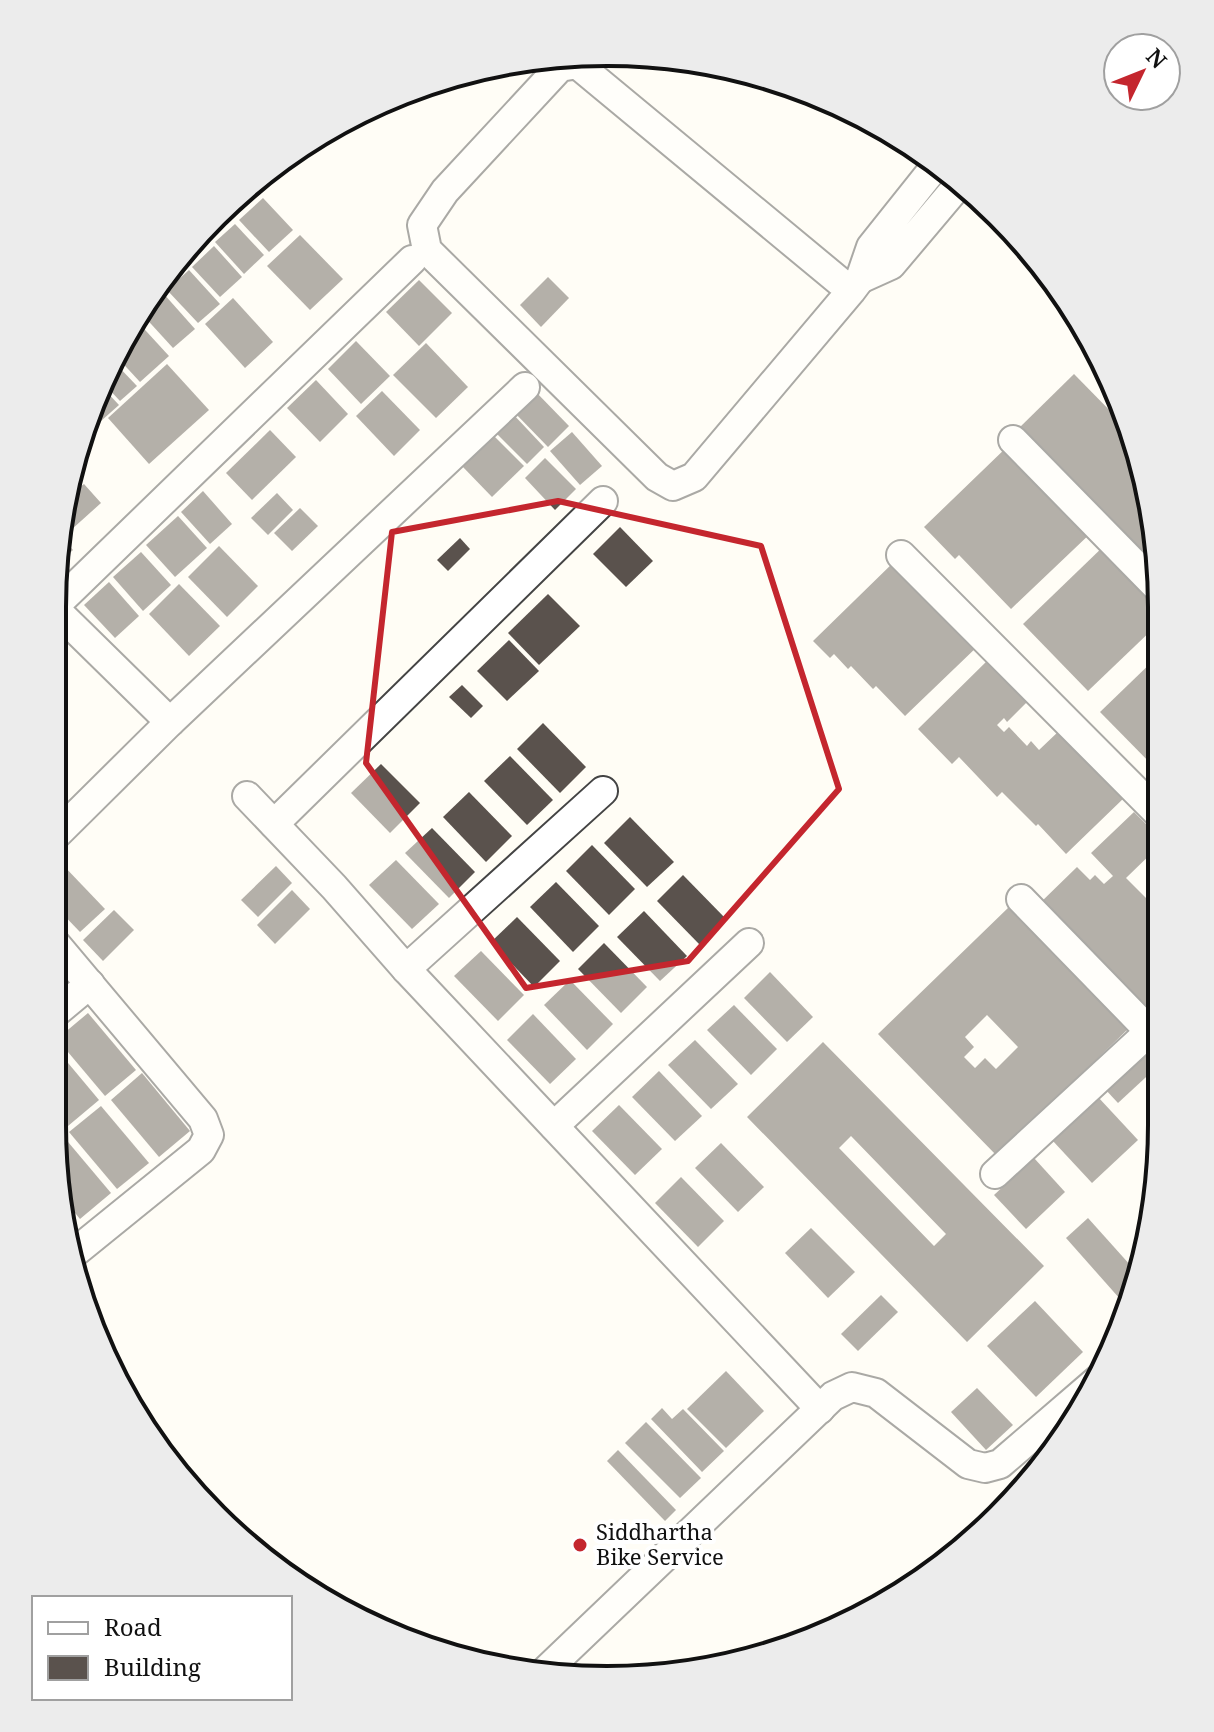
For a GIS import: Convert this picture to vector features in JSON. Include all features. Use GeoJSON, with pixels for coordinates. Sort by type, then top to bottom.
{"type":"FeatureCollection","features":[{"type":"Feature","properties":{"kind":"street"},"geometry":{"type":"LineString","coordinates":[[580,67],[856,285]]}},
{"type":"Feature","properties":{"kind":"street"},"geometry":{"type":"LineString","coordinates":[[559,68],[445,191],[422,225],[427,250],[657,477],[673,486],[694,477],[856,285],[871,247],[930,173]]}},
{"type":"Feature","properties":{"kind":"street"},"geometry":{"type":"LineString","coordinates":[[856,285],[891,265],[953,191]]}},
{"type":"Feature","properties":{"kind":"street"},"geometry":{"type":"LineString","coordinates":[[66,595],[412,260]]}},
{"type":"Feature","properties":{"kind":"street"},"geometry":{"type":"LineString","coordinates":[[66,825],[170,722],[525,387]]}},
{"type":"Feature","properties":{"kind":"street"},"geometry":{"type":"LineString","coordinates":[[1013,440],[1147,577]]}},
{"type":"Feature","properties":{"kind":"street"},"geometry":{"type":"LineString","coordinates":[[274,824],[603,501]]}},
{"type":"Feature","properties":{"kind":"street"},"geometry":{"type":"LineString","coordinates":[[901,555],[1148,803]]}},
{"type":"Feature","properties":{"kind":"street"},"geometry":{"type":"LineString","coordinates":[[66,620],[170,722]]}},
{"type":"Feature","properties":{"kind":"street"},"geometry":{"type":"LineString","coordinates":[[406,969],[603,791]]}},
{"type":"Feature","properties":{"kind":"street"},"geometry":{"type":"LineString","coordinates":[[247,796],[820,1409]]}},
{"type":"Feature","properties":{"kind":"street"},"geometry":{"type":"LineString","coordinates":[[1021,899],[1148,1023]]}},
{"type":"Feature","properties":{"kind":"street"},"geometry":{"type":"LineString","coordinates":[[554,1126],[749,943]]}},
{"type":"Feature","properties":{"kind":"street"},"geometry":{"type":"LineString","coordinates":[[66,956],[203,1119],[209,1135],[201,1150],[80,1248]]}},
{"type":"Feature","properties":{"kind":"street"},"geometry":{"type":"LineString","coordinates":[[66,1004],[90,984]]}},
{"type":"Feature","properties":{"kind":"street"},"geometry":{"type":"LineString","coordinates":[[995,1174],[1148,1040]]}},
{"type":"Feature","properties":{"kind":"street"},"geometry":{"type":"LineString","coordinates":[[554,1663],[833,1396],[852,1387],[876,1393],[968,1464],[985,1468],[1000,1464],[1050,1435]]}},
{"type":"Feature","properties":{"kind":"highlighted area"},"geometry":{"type":"Polygon","coordinates":[[[558,501],[761,546],[839,789],[688,961],[526,988],[366,763],[392,532],[558,501]]]}},
{"type":"Feature","properties":{"kind":"building"},"geometry":{"type":"Polygon","coordinates":[[[263,198],[293,230],[269,252],[239,220],[263,198]]]}},
{"type":"Feature","properties":{"kind":"building"},"geometry":{"type":"Polygon","coordinates":[[[235,224],[264,255],[244,274],[215,242],[235,224]]]}},
{"type":"Feature","properties":{"kind":"building"},"geometry":{"type":"Polygon","coordinates":[[[300,235],[343,279],[310,310],[267,266],[300,235]]]}},
{"type":"Feature","properties":{"kind":"building"},"geometry":{"type":"Polygon","coordinates":[[[214,246],[242,277],[220,297],[192,267],[214,246]]]}},
{"type":"Feature","properties":{"kind":"building"},"geometry":{"type":"Polygon","coordinates":[[[189,270],[220,304],[198,323],[168,291],[189,270]]]}},
{"type":"Feature","properties":{"kind":"building"},"geometry":{"type":"Polygon","coordinates":[[[548,277],[569,298],[541,327],[520,305],[548,277]]]}},
{"type":"Feature","properties":{"kind":"building"},"geometry":{"type":"Polygon","coordinates":[[[419,280],[452,313],[419,346],[386,312],[419,280]]]}},
{"type":"Feature","properties":{"kind":"building"},"geometry":{"type":"Polygon","coordinates":[[[165,295],[195,329],[173,348],[148,320],[165,295]]]}},
{"type":"Feature","properties":{"kind":"building"},"geometry":{"type":"Polygon","coordinates":[[[233,298],[273,342],[245,368],[205,324],[233,298]]]}},
{"type":"Feature","properties":{"kind":"building"},"geometry":{"type":"Polygon","coordinates":[[[143,328],[169,356],[140,382],[124,364],[143,328]]]}},
{"type":"Feature","properties":{"kind":"building"},"geometry":{"type":"Polygon","coordinates":[[[356,341],[390,376],[361,404],[328,369],[356,341]]]}},
{"type":"Feature","properties":{"kind":"building"},"geometry":{"type":"Polygon","coordinates":[[[426,343],[468,387],[436,418],[393,375],[426,343]]]}},
{"type":"Feature","properties":{"kind":"building"},"geometry":{"type":"Polygon","coordinates":[[[167,364],[209,410],[149,464],[108,418],[167,364]]]}},
{"type":"Feature","properties":{"kind":"building"},"geometry":{"type":"Polygon","coordinates":[[[121,370],[137,386],[120,401],[111,391],[121,370]]]}},
{"type":"Feature","properties":{"kind":"building"},"geometry":{"type":"Polygon","coordinates":[[[1074,374],[1111,412],[1138,501],[1146,563],[1017,430],[1074,374]]]}},
{"type":"Feature","properties":{"kind":"building"},"geometry":{"type":"Polygon","coordinates":[[[316,380],[348,414],[320,442],[287,408],[316,380]]]}},
{"type":"Feature","properties":{"kind":"building"},"geometry":{"type":"Polygon","coordinates":[[[534,390],[569,426],[548,447],[513,411],[534,390]]]}},
{"type":"Feature","properties":{"kind":"building"},"geometry":{"type":"Polygon","coordinates":[[[382,391],[420,430],[394,456],[356,416],[382,391]]]}},
{"type":"Feature","properties":{"kind":"building"},"geometry":{"type":"Polygon","coordinates":[[[109,395],[119,405],[100,420],[109,395]]]}},
{"type":"Feature","properties":{"kind":"building"},"geometry":{"type":"Polygon","coordinates":[[[512,413],[544,447],[527,464],[494,431],[512,413]]]}},
{"type":"Feature","properties":{"kind":"building"},"geometry":{"type":"Polygon","coordinates":[[[270,430],[296,457],[252,500],[226,473],[270,430]]]}},
{"type":"Feature","properties":{"kind":"building"},"geometry":{"type":"Polygon","coordinates":[[[572,432],[602,466],[580,485],[550,451],[572,432]]]}},
{"type":"Feature","properties":{"kind":"building"},"geometry":{"type":"Polygon","coordinates":[[[492,434],[524,466],[492,497],[461,465],[492,434]]]}},
{"type":"Feature","properties":{"kind":"building"},"geometry":{"type":"Polygon","coordinates":[[[1010,444],[1093,531],[1011,609],[959,555],[955,559],[924,527],[1010,444]]]}},
{"type":"Feature","properties":{"kind":"building"},"geometry":{"type":"Polygon","coordinates":[[[545,458],[576,489],[555,510],[525,478],[545,458]]]}},
{"type":"Feature","properties":{"kind":"building"},"geometry":{"type":"Polygon","coordinates":[[[84,484],[101,503],[72,529],[79,486],[84,484]]]}},
{"type":"Feature","properties":{"kind":"building"},"geometry":{"type":"Polygon","coordinates":[[[203,491],[232,524],[210,544],[181,512],[203,491]]]}},
{"type":"Feature","properties":{"kind":"building"},"geometry":{"type":"Polygon","coordinates":[[[277,493],[293,510],[268,535],[251,518],[277,493]]]}},
{"type":"Feature","properties":{"kind":"building"},"geometry":{"type":"Polygon","coordinates":[[[300,508],[318,526],[292,551],[274,533],[300,508]]]}},
{"type":"Feature","properties":{"kind":"building"},"geometry":{"type":"Polygon","coordinates":[[[178,516],[207,548],[175,577],[146,545],[178,516]]]}},
{"type":"Feature","properties":{"kind":"building"},"geometry":{"type":"Polygon","coordinates":[[[620,527],[653,561],[626,587],[593,554],[620,527]]]}},
{"type":"Feature","properties":{"kind":"building"},"geometry":{"type":"Polygon","coordinates":[[[460,538],[470,549],[448,571],[437,560],[460,538]]]}},
{"type":"Feature","properties":{"kind":"building"},"geometry":{"type":"Polygon","coordinates":[[[1107,543],[1147,585],[1148,634],[1088,691],[1023,624],[1107,543]]]}},
{"type":"Feature","properties":{"kind":"building"},"geometry":{"type":"Polygon","coordinates":[[[219,546],[258,586],[227,617],[188,577],[219,546]]]}},
{"type":"Feature","properties":{"kind":"building"},"geometry":{"type":"Polygon","coordinates":[[[141,552],[171,585],[143,611],[113,577],[141,552]]]}},
{"type":"Feature","properties":{"kind":"building"},"geometry":{"type":"Polygon","coordinates":[[[897,559],[980,644],[905,716],[876,686],[873,689],[851,666],[848,669],[834,654],[830,658],[813,641],[897,559]]]}},
{"type":"Feature","properties":{"kind":"building"},"geometry":{"type":"Polygon","coordinates":[[[109,582],[139,616],[115,638],[84,605],[109,582]]]}},
{"type":"Feature","properties":{"kind":"building"},"geometry":{"type":"Polygon","coordinates":[[[179,584],[220,626],[189,656],[149,614],[179,584]]]}},
{"type":"Feature","properties":{"kind":"building"},"geometry":{"type":"Polygon","coordinates":[[[548,594],[580,626],[539,665],[508,633],[548,594]]]}},
{"type":"Feature","properties":{"kind":"building"},"geometry":{"type":"Polygon","coordinates":[[[509,640],[539,671],[507,701],[477,671],[509,640]]]}},
{"type":"Feature","properties":{"kind":"building"},"geometry":{"type":"Polygon","coordinates":[[[990,658],[1030,699],[1007,722],[1004,718],[997,725],[1004,732],[1009,727],[1027,746],[1031,741],[1039,750],[1060,730],[1125,797],[1066,854],[1002,792],[997,797],[959,757],[952,764],[918,729],[990,658]]]}},
{"type":"Feature","properties":{"kind":"building"},"geometry":{"type":"Polygon","coordinates":[[[1148,666],[1148,761],[1100,712],[1148,666]]]}},
{"type":"Feature","properties":{"kind":"building"},"geometry":{"type":"Polygon","coordinates":[[[462,685],[483,706],[471,718],[449,697],[462,685]]]}},
{"type":"Feature","properties":{"kind":"building"},"geometry":{"type":"Polygon","coordinates":[[[543,723],[586,767],[560,793],[517,749],[543,723]]]}},
{"type":"Feature","properties":{"kind":"building"},"geometry":{"type":"Polygon","coordinates":[[[510,756],[553,800],[527,825],[484,781],[510,756]]]}},
{"type":"Feature","properties":{"kind":"building"},"geometry":{"type":"Polygon","coordinates":[[[381,764],[420,803],[390,833],[351,793],[381,764]]]}},
{"type":"Feature","properties":{"kind":"building"},"geometry":{"type":"Polygon","coordinates":[[[469,792],[512,836],[486,862],[443,817],[469,792]]]}},
{"type":"Feature","properties":{"kind":"building"},"geometry":{"type":"Polygon","coordinates":[[[1134,812],[1148,826],[1148,857],[1126,878],[1148,900],[1146,1014],[1039,904],[1077,867],[1090,880],[1095,875],[1104,884],[1113,876],[1091,853],[1134,812]]]}},
{"type":"Feature","properties":{"kind":"building"},"geometry":{"type":"Polygon","coordinates":[[[630,817],[674,862],[647,887],[604,843],[630,817]]]}},
{"type":"Feature","properties":{"kind":"building"},"geometry":{"type":"Polygon","coordinates":[[[432,828],[475,872],[449,898],[405,853],[432,828]]]}},
{"type":"Feature","properties":{"kind":"building"},"geometry":{"type":"Polygon","coordinates":[[[592,845],[635,889],[609,915],[566,871],[592,845]]]}},
{"type":"Feature","properties":{"kind":"building"},"geometry":{"type":"Polygon","coordinates":[[[396,860],[439,904],[412,929],[369,885],[396,860]]]}},
{"type":"Feature","properties":{"kind":"building"},"geometry":{"type":"Polygon","coordinates":[[[276,866],[292,883],[258,917],[241,900],[276,866]]]}},
{"type":"Feature","properties":{"kind":"building"},"geometry":{"type":"Polygon","coordinates":[[[66,868],[105,909],[80,932],[66,917],[66,868]]]}},
{"type":"Feature","properties":{"kind":"building"},"geometry":{"type":"Polygon","coordinates":[[[683,875],[726,919],[700,945],[657,901],[683,875]]]}},
{"type":"Feature","properties":{"kind":"building"},"geometry":{"type":"Polygon","coordinates":[[[556,882],[599,926],[573,952],[530,907],[556,882]]]}},
{"type":"Feature","properties":{"kind":"building"},"geometry":{"type":"Polygon","coordinates":[[[292,890],[310,909],[275,944],[257,925],[292,890]]]}},
{"type":"Feature","properties":{"kind":"building"},"geometry":{"type":"Polygon","coordinates":[[[1009,907],[1127,1030],[997,1156],[878,1034],[1009,907]],[[987,1015],[965,1037],[974,1047],[964,1057],[975,1068],[985,1058],[996,1069],[1018,1047],[987,1015]]]}},
{"type":"Feature","properties":{"kind":"building"},"geometry":{"type":"Polygon","coordinates":[[[114,910],[134,930],[103,961],[83,940],[114,910]]]}},
{"type":"Feature","properties":{"kind":"building"},"geometry":{"type":"Polygon","coordinates":[[[644,911],[687,956],[660,981],[617,937],[644,911]]]}},
{"type":"Feature","properties":{"kind":"building"},"geometry":{"type":"Polygon","coordinates":[[[517,917],[560,961],[534,987],[491,942],[517,917]]]}},
{"type":"Feature","properties":{"kind":"building"},"geometry":{"type":"Polygon","coordinates":[[[604,943],[647,987],[621,1013],[578,969],[604,943]]]}},
{"type":"Feature","properties":{"kind":"building"},"geometry":{"type":"Polygon","coordinates":[[[481,951],[524,995],[498,1021],[454,976],[481,951]]]}},
{"type":"Feature","properties":{"kind":"building"},"geometry":{"type":"Polygon","coordinates":[[[770,972],[813,1017],[787,1042],[744,998],[770,972]]]}},
{"type":"Feature","properties":{"kind":"building"},"geometry":{"type":"Polygon","coordinates":[[[570,980],[613,1024],[587,1050],[544,1005],[570,980]]]}},
{"type":"Feature","properties":{"kind":"building"},"geometry":{"type":"Polygon","coordinates":[[[734,1005],[777,1049],[751,1075],[707,1030],[734,1005]]]}},
{"type":"Feature","properties":{"kind":"building"},"geometry":{"type":"Polygon","coordinates":[[[88,1013],[136,1070],[105,1096],[66,1050],[66,1031],[88,1013]]]}},
{"type":"Feature","properties":{"kind":"building"},"geometry":{"type":"Polygon","coordinates":[[[533,1014],[576,1059],[550,1084],[507,1040],[533,1014]]]}},
{"type":"Feature","properties":{"kind":"building"},"geometry":{"type":"Polygon","coordinates":[[[695,1040],[738,1084],[711,1109],[668,1065],[695,1040]]]}},
{"type":"Feature","properties":{"kind":"building"},"geometry":{"type":"Polygon","coordinates":[[[823,1042],[1044,1266],[967,1342],[747,1117],[823,1042]],[[851,1136],[839,1148],[934,1246],[946,1234],[851,1136]]]}},
{"type":"Feature","properties":{"kind":"building"},"geometry":{"type":"Polygon","coordinates":[[[1143,1051],[1148,1056],[1148,1075],[1118,1103],[1104,1088],[1143,1051]]]}},
{"type":"Feature","properties":{"kind":"building"},"geometry":{"type":"Polygon","coordinates":[[[66,1061],[99,1100],[68,1126],[66,1124],[66,1061]]]}},
{"type":"Feature","properties":{"kind":"building"},"geometry":{"type":"Polygon","coordinates":[[[659,1071],[702,1116],[675,1141],[632,1097],[659,1071]]]}},
{"type":"Feature","properties":{"kind":"building"},"geometry":{"type":"Polygon","coordinates":[[[142,1073],[190,1131],[159,1157],[111,1100],[142,1073]]]}},
{"type":"Feature","properties":{"kind":"building"},"geometry":{"type":"Polygon","coordinates":[[[1098,1097],[1138,1140],[1092,1183],[1052,1140],[1098,1097]]]}},
{"type":"Feature","properties":{"kind":"building"},"geometry":{"type":"Polygon","coordinates":[[[619,1105],[662,1149],[635,1175],[592,1131],[619,1105]]]}},
{"type":"Feature","properties":{"kind":"building"},"geometry":{"type":"Polygon","coordinates":[[[101,1106],[149,1163],[117,1189],[69,1132],[101,1106]]]}},
{"type":"Feature","properties":{"kind":"building"},"geometry":{"type":"Polygon","coordinates":[[[66,1140],[111,1193],[80,1219],[73,1211],[66,1140]]]}},
{"type":"Feature","properties":{"kind":"building"},"geometry":{"type":"Polygon","coordinates":[[[721,1143],[764,1187],[738,1212],[695,1168],[721,1143]]]}},
{"type":"Feature","properties":{"kind":"building"},"geometry":{"type":"Polygon","coordinates":[[[1034,1158],[1065,1192],[1026,1229],[994,1195],[1034,1158]]]}},
{"type":"Feature","properties":{"kind":"building"},"geometry":{"type":"Polygon","coordinates":[[[681,1177],[724,1221],[698,1247],[655,1203],[681,1177]]]}},
{"type":"Feature","properties":{"kind":"building"},"geometry":{"type":"Polygon","coordinates":[[[1088,1218],[1130,1265],[1119,1298],[1066,1238],[1088,1218]]]}},
{"type":"Feature","properties":{"kind":"building"},"geometry":{"type":"Polygon","coordinates":[[[811,1228],[855,1272],[828,1298],[785,1253],[811,1228]]]}},
{"type":"Feature","properties":{"kind":"building"},"geometry":{"type":"Polygon","coordinates":[[[881,1295],[898,1312],[858,1351],[841,1334],[881,1295]]]}},
{"type":"Feature","properties":{"kind":"building"},"geometry":{"type":"Polygon","coordinates":[[[1035,1301],[1083,1352],[1036,1397],[987,1346],[1035,1301]]]}},
{"type":"Feature","properties":{"kind":"building"},"geometry":{"type":"Polygon","coordinates":[[[726,1371],[764,1411],[726,1448],[687,1409],[726,1371]]]}},
{"type":"Feature","properties":{"kind":"building"},"geometry":{"type":"Polygon","coordinates":[[[977,1388],[1013,1425],[986,1450],[951,1412],[977,1388]]]}},
{"type":"Feature","properties":{"kind":"building"},"geometry":{"type":"Polygon","coordinates":[[[662,1408],[672,1419],[683,1409],[724,1451],[702,1472],[651,1419],[662,1408]]]}},
{"type":"Feature","properties":{"kind":"building"},"geometry":{"type":"Polygon","coordinates":[[[646,1422],[701,1478],[680,1498],[625,1443],[646,1422]]]}},
{"type":"Feature","properties":{"kind":"building"},"geometry":{"type":"Polygon","coordinates":[[[618,1450],[676,1510],[665,1521],[607,1461],[618,1450]]]}},
{"type":"Feature","properties":{"kind":"place","name":"Siddhartha Bike Service"},"geometry":{"type":"Point","coordinates":[580,1545]}}]}
